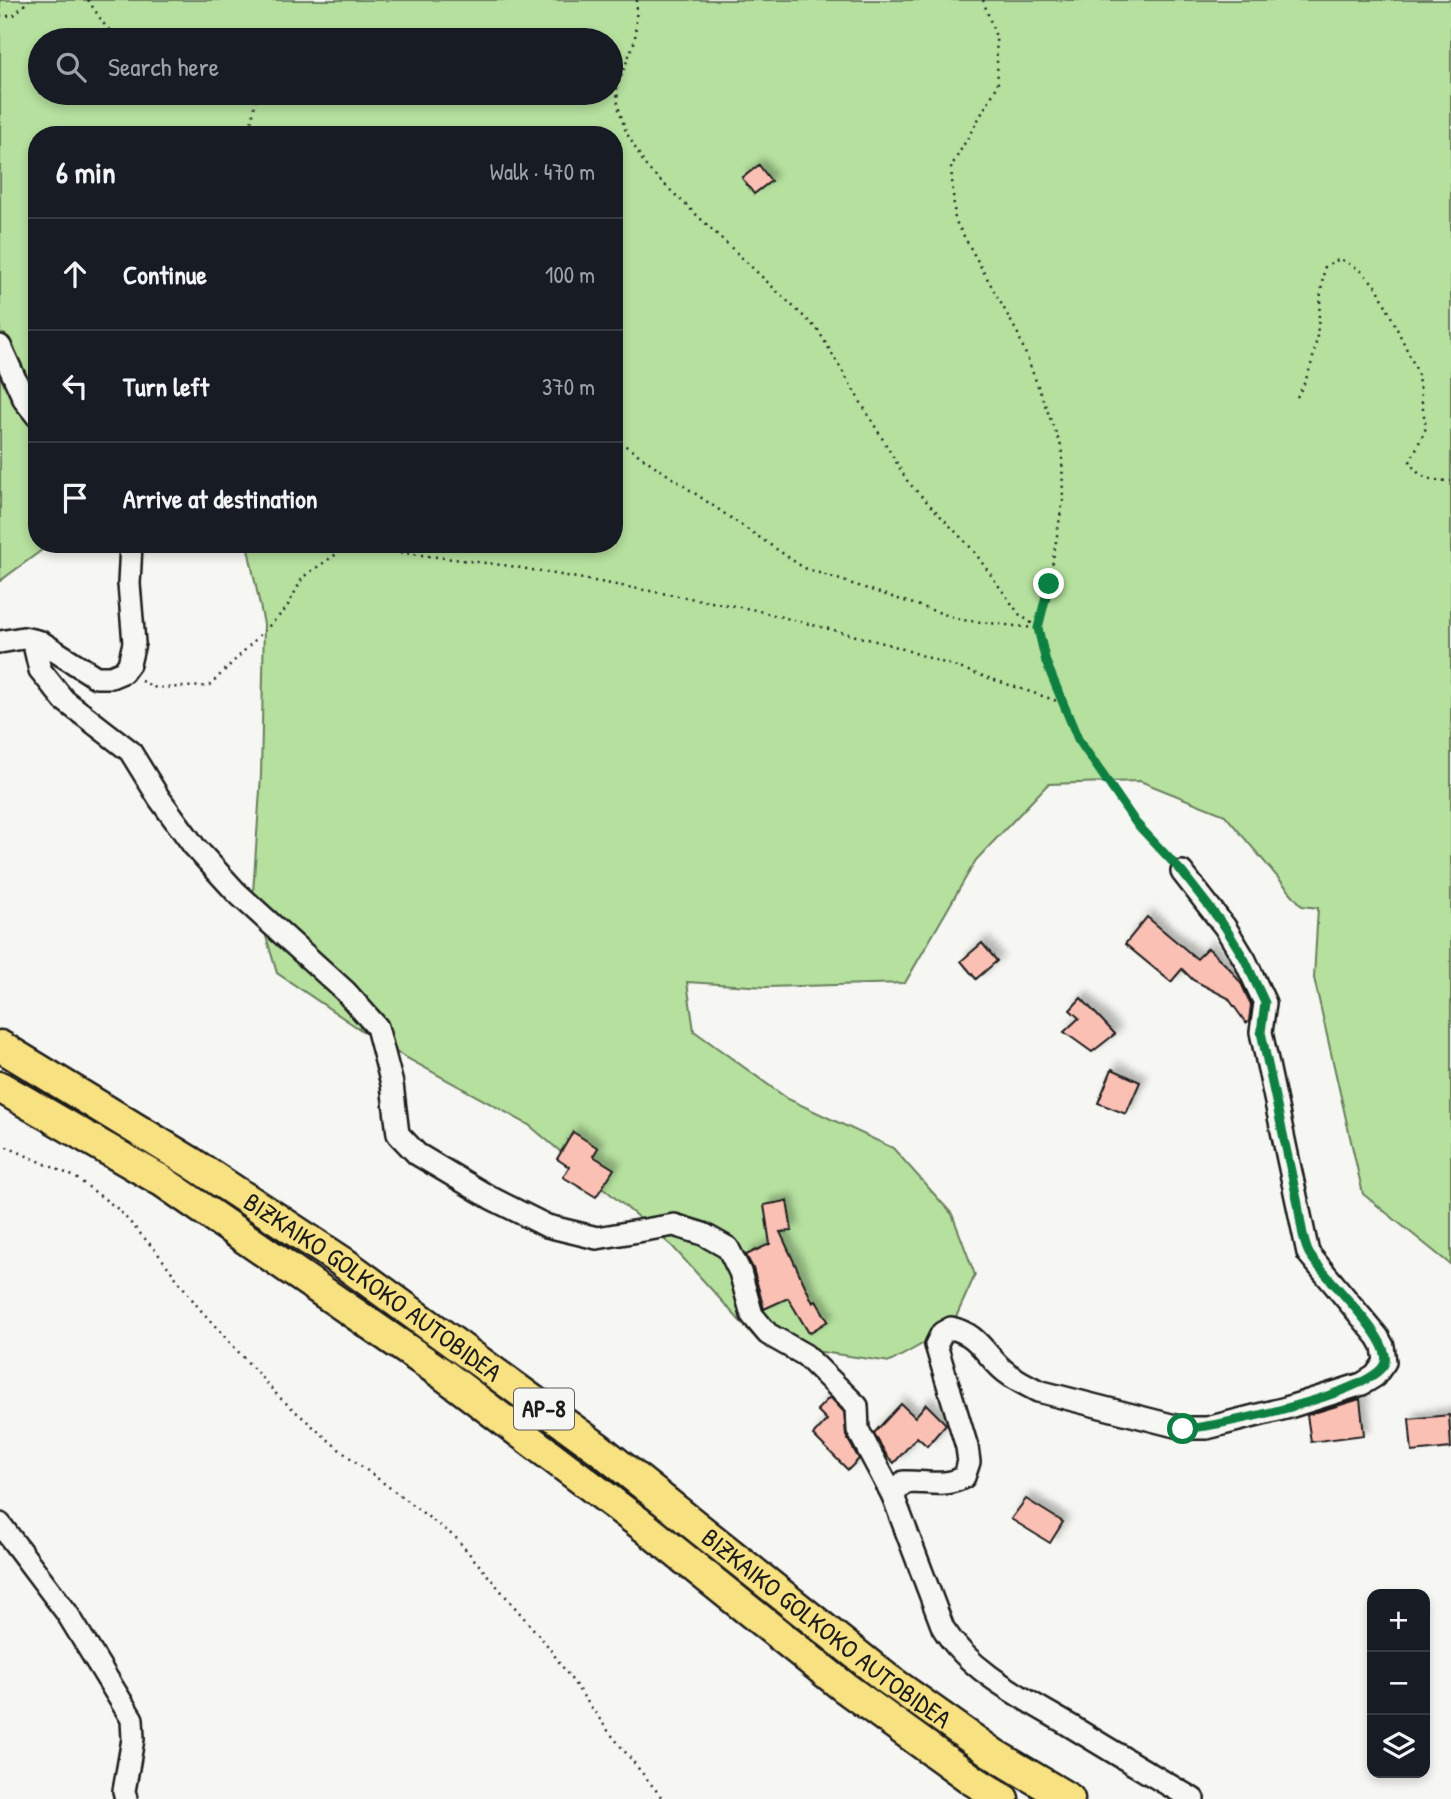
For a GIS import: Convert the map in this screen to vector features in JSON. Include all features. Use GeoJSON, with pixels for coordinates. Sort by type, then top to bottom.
{"type":"FeatureCollection","features":[{"type":"Feature","properties":{"kind":"highway","name":"BIZKAIKO GOLKOKO AUTOBIDEA"},"geometry":{"type":"LineString","coordinates":[[0,1046],[192,1163],[341,1261],[598,1448],[886,1678],[995,1755],[1069,1799]]}},
{"type":"Feature","properties":{"kind":"highway","name":"BIZKAIKO GOLKOKO AUTOBIDEA"},"geometry":{"type":"LineString","coordinates":[[0,1087],[162,1181],[444,1375],[646,1528],[844,1687],[1003,1799]]}},
{"type":"Feature","properties":{"kind":"street"},"geometry":{"type":"LineString","coordinates":[[0,346],[28,405]]}},
{"type":"Feature","properties":{"kind":"street"},"geometry":{"type":"LineString","coordinates":[[0,642],[23,638],[41,642],[96,677],[111,677],[122,673],[129,664],[134,643],[129,584],[131,553]]}},
{"type":"Feature","properties":{"kind":"street"},"geometry":{"type":"LineString","coordinates":[[33,640],[40,670],[64,700],[130,751],[159,798],[194,846],[236,892],[345,991],[377,1027],[393,1084],[398,1134],[417,1154],[491,1198],[547,1226],[597,1238],[674,1225],[703,1234],[728,1248],[740,1272],[752,1315],[768,1334],[805,1355],[857,1406],[858,1430],[892,1496],[943,1628],[953,1644],[980,1669],[1027,1700],[1193,1799]]}},
{"type":"Feature","properties":{"kind":"street"},"geometry":{"type":"LineString","coordinates":[[892,1496],[904,1482],[922,1481],[951,1485],[964,1477],[969,1462],[967,1447],[936,1345],[942,1333],[951,1328],[965,1331],[1002,1368],[1018,1381],[1038,1391],[1183,1429],[1206,1428],[1259,1415],[1362,1384],[1375,1376],[1385,1362],[1386,1355],[1378,1337],[1308,1253],[1261,1032],[1265,1003],[1245,960],[1225,927],[1182,872]]}},
{"type":"Feature","properties":{"kind":"street"},"geometry":{"type":"LineString","coordinates":[[0,1524],[67,1613],[132,1719],[133,1739],[124,1791],[126,1799]]}},
{"type":"Feature","properties":{"kind":"path"},"geometry":{"type":"LineString","coordinates":[[0,16],[13,16],[29,0]]}},
{"type":"Feature","properties":{"kind":"path"},"geometry":{"type":"LineString","coordinates":[[88,0],[108,28]]}},
{"type":"Feature","properties":{"kind":"path"},"geometry":{"type":"LineString","coordinates":[[623,71],[635,40],[637,0]]}},
{"type":"Feature","properties":{"kind":"path"},"geometry":{"type":"LineString","coordinates":[[983,0],[996,37],[998,85],[951,167],[955,220],[1018,334],[1062,449],[1063,499],[1049,584],[1038,628],[1046,662],[1078,739],[1136,823],[1182,872]]}},
{"type":"Feature","properties":{"kind":"path"},"geometry":{"type":"LineString","coordinates":[[252,126],[255,105]]}},
{"type":"Feature","properties":{"kind":"path"},"geometry":{"type":"LineString","coordinates":[[618,105],[626,132],[647,168],[818,330],[908,482],[973,550],[1019,614],[1038,628]]}},
{"type":"Feature","properties":{"kind":"path"},"geometry":{"type":"LineString","coordinates":[[1297,397],[1310,375],[1319,334],[1320,290],[1325,265],[1340,260],[1359,269],[1377,286],[1417,371],[1426,428],[1410,461],[1415,472],[1427,480],[1451,481]]}},
{"type":"Feature","properties":{"kind":"path"},"geometry":{"type":"LineString","coordinates":[[623,444],[804,568],[962,620],[1038,628]]}},
{"type":"Feature","properties":{"kind":"path"},"geometry":{"type":"LineString","coordinates":[[122,673],[156,688],[209,687],[286,609],[303,577],[338,553]]}},
{"type":"Feature","properties":{"kind":"path"},"geometry":{"type":"LineString","coordinates":[[405,553],[510,566],[751,609],[891,645],[1063,703]]}},
{"type":"Feature","properties":{"kind":"path"},"geometry":{"type":"LineString","coordinates":[[0,1144],[75,1177],[118,1209],[156,1251],[198,1307],[279,1397],[340,1450],[456,1538],[547,1646],[606,1728],[663,1799]]}},
{"type":"Feature","properties":{"kind":"green space"},"geometry":{"type":"Polygon","coordinates":[[[0,0],[1451,0],[1451,1265],[1363,1194],[1314,978],[1318,908],[1302,906],[1225,815],[1140,781],[1048,784],[976,860],[905,983],[766,987],[687,982],[694,1031],[788,1099],[893,1148],[952,1214],[975,1275],[951,1328],[890,1362],[760,1343],[672,1246],[529,1125],[383,1045],[277,973],[253,893],[261,775],[264,624],[249,553],[623,553],[623,126],[28,126],[28,553],[38,553],[0,581],[0,0]]]}},
{"type":"Feature","properties":{"kind":"building"},"geometry":{"type":"Polygon","coordinates":[[[759,165],[771,181],[754,194],[742,178],[759,165]]]}},
{"type":"Feature","properties":{"kind":"building"},"geometry":{"type":"Polygon","coordinates":[[[1147,917],[1197,959],[1208,948],[1230,969],[1242,985],[1251,1005],[1249,1021],[1246,1023],[1228,998],[1193,980],[1182,969],[1171,982],[1125,944],[1147,917]]]}},
{"type":"Feature","properties":{"kind":"building"},"geometry":{"type":"Polygon","coordinates":[[[982,943],[997,961],[976,979],[961,961],[982,943]]]}},
{"type":"Feature","properties":{"kind":"building"},"geometry":{"type":"Polygon","coordinates":[[[1081,998],[1115,1034],[1092,1052],[1064,1032],[1079,1018],[1070,1010],[1081,998]]]}},
{"type":"Feature","properties":{"kind":"building"},"geometry":{"type":"Polygon","coordinates":[[[1112,1069],[1140,1082],[1126,1114],[1098,1103],[1112,1069]]]}},
{"type":"Feature","properties":{"kind":"building"},"geometry":{"type":"Polygon","coordinates":[[[573,1132],[598,1148],[593,1156],[614,1169],[596,1197],[563,1177],[569,1167],[557,1159],[573,1132]]]}},
{"type":"Feature","properties":{"kind":"building"},"geometry":{"type":"Polygon","coordinates":[[[787,1201],[792,1231],[780,1232],[813,1303],[816,1301],[828,1321],[809,1333],[788,1298],[764,1309],[753,1268],[746,1255],[770,1244],[764,1205],[787,1201]]]}},
{"type":"Feature","properties":{"kind":"building"},"geometry":{"type":"Polygon","coordinates":[[[830,1397],[844,1412],[846,1436],[859,1459],[848,1470],[813,1435],[827,1420],[817,1410],[830,1397]]]}},
{"type":"Feature","properties":{"kind":"building"},"geometry":{"type":"Polygon","coordinates":[[[1360,1399],[1364,1435],[1311,1442],[1307,1415],[1360,1399]]]}},
{"type":"Feature","properties":{"kind":"building"},"geometry":{"type":"Polygon","coordinates":[[[901,1404],[915,1417],[926,1404],[946,1424],[927,1446],[917,1437],[894,1463],[874,1433],[901,1404]]]}},
{"type":"Feature","properties":{"kind":"building"},"geometry":{"type":"Polygon","coordinates":[[[1449,1415],[1451,1448],[1412,1452],[1409,1419],[1449,1415]]]}},
{"type":"Feature","properties":{"kind":"building"},"geometry":{"type":"Polygon","coordinates":[[[1026,1499],[1063,1522],[1050,1543],[1011,1519],[1026,1499]]]}},
{"type":"Feature","properties":{"kind":"route"},"geometry":{"type":"LineString","coordinates":[[1049,584],[1038,628],[1046,662],[1078,739],[1136,823],[1182,872],[1225,927],[1245,960],[1265,1003],[1261,1032],[1308,1253],[1378,1337],[1386,1355],[1382,1369],[1362,1384],[1286,1408],[1206,1428],[1183,1429]]}}]}
